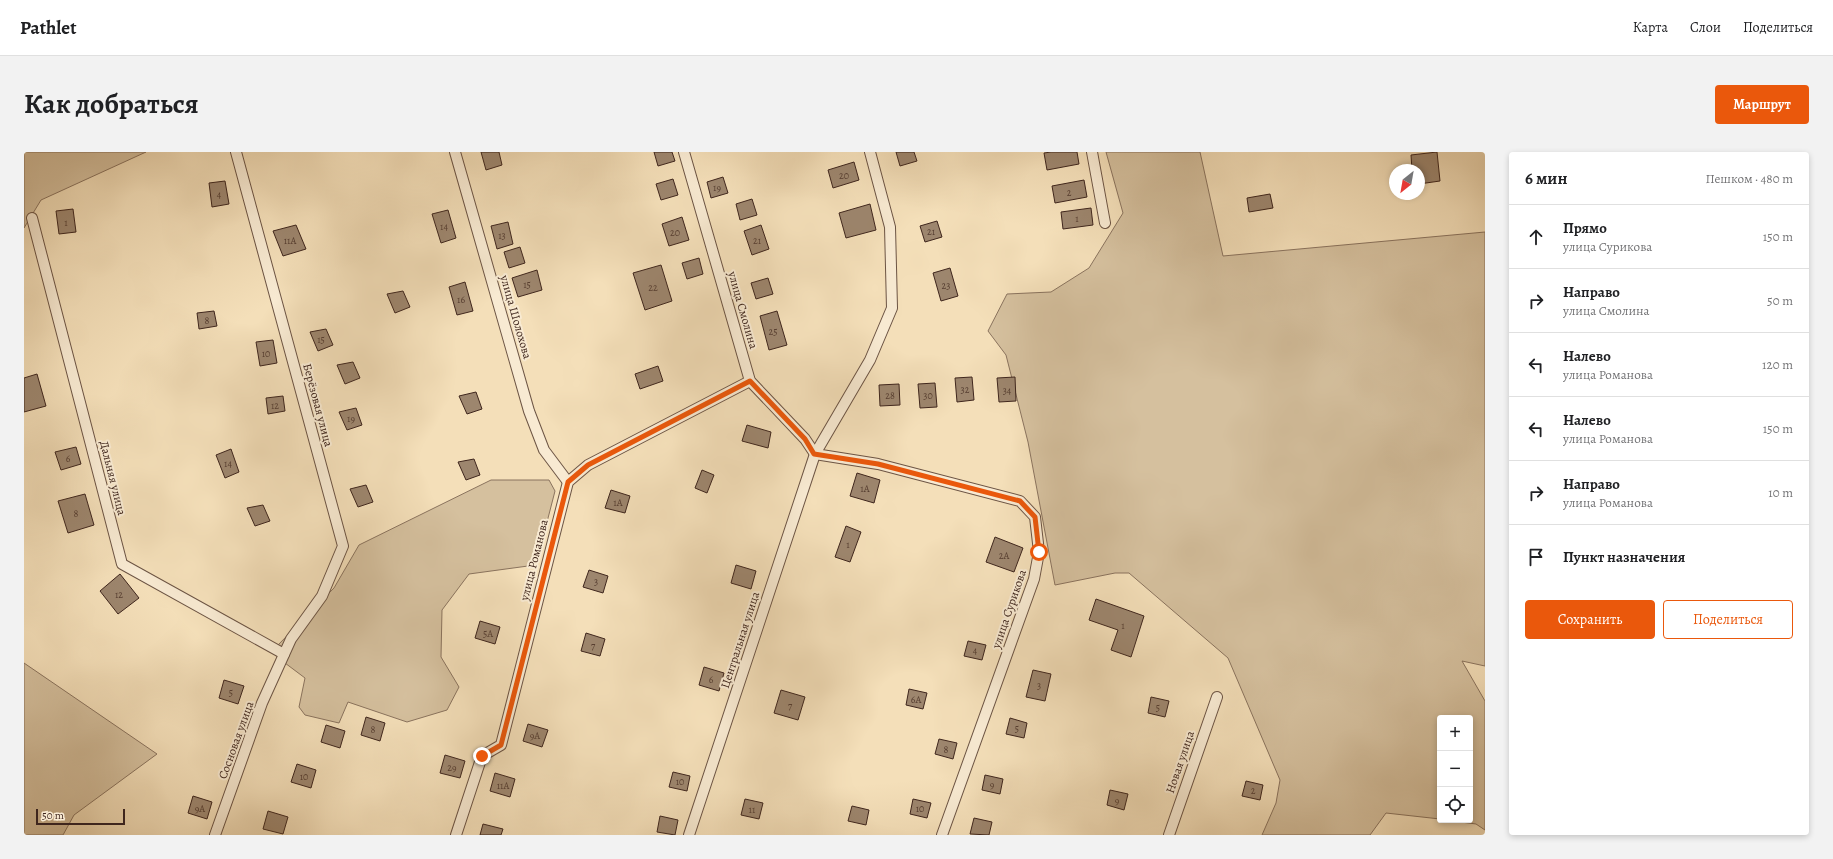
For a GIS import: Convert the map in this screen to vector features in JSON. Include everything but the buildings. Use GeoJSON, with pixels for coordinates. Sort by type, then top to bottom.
{"type":"FeatureCollection","features":[{"type":"Feature","properties":{"kind":"street","name":"Берёзовая улица"},"geometry":{"type":"LineString","coordinates":[[236,152],[342,546],[322,596],[291,639],[284,654]]}},
{"type":"Feature","properties":{"kind":"street","name":"улица Шолохова"},"geometry":{"type":"LineString","coordinates":[[455,152],[529,411],[544,450],[568,482]]}},
{"type":"Feature","properties":{"kind":"street","name":"улица Смолина"},"geometry":{"type":"LineString","coordinates":[[684,152],[750,381],[805,439],[814,454]]}},
{"type":"Feature","properties":{"kind":"street","name":"Центральная улица"},"geometry":{"type":"LineString","coordinates":[[689,835],[814,454],[870,360],[892,308],[890,227],[870,152]]}},
{"type":"Feature","properties":{"kind":"street"},"geometry":{"type":"LineString","coordinates":[[1092,152],[1105,223]]}},
{"type":"Feature","properties":{"kind":"street","name":"Дальняя улица"},"geometry":{"type":"LineString","coordinates":[[32,218],[122,564],[284,654]]}},
{"type":"Feature","properties":{"kind":"street"},"geometry":{"type":"LineString","coordinates":[[568,482],[588,465],[750,381]]}},
{"type":"Feature","properties":{"kind":"street","name":"улица Сурикова"},"geometry":{"type":"LineString","coordinates":[[814,454],[878,464],[1020,501],[1035,517],[1039,552],[1034,579],[942,835]]}},
{"type":"Feature","properties":{"kind":"street","name":"улица Романова"},"geometry":{"type":"LineString","coordinates":[[456,835],[482,756],[501,745],[568,482]]}},
{"type":"Feature","properties":{"kind":"street","name":"Сосновая улица"},"geometry":{"type":"LineString","coordinates":[[215,835],[262,703],[284,654]]}},
{"type":"Feature","properties":{"kind":"street","name":"Новая улица"},"geometry":{"type":"LineString","coordinates":[[1169,835],[1216,697]]}},
{"type":"Feature","properties":{"kind":"shaded area"},"geometry":{"type":"Polygon","coordinates":[[[24,152],[146,152],[41,200],[24,228],[24,152]]]}},
{"type":"Feature","properties":{"kind":"shaded area"},"geometry":{"type":"Polygon","coordinates":[[[1106,152],[1200,152],[1223,256],[1485,232],[1485,666],[1462,661],[1485,701],[1485,830],[1476,824],[1468,823],[1473,823],[1473,715],[1437,715],[1437,819],[1386,813],[1370,835],[1262,835],[1276,803],[1280,780],[1228,658],[1129,573],[1115,573],[1055,585],[1028,442],[1006,355],[988,331],[1007,294],[1051,292],[1089,268],[1123,213],[1106,152]]]}},
{"type":"Feature","properties":{"kind":"shaded area"},"geometry":{"type":"Polygon","coordinates":[[[491,480],[549,480],[555,491],[538,557],[528,566],[469,574],[442,610],[441,657],[459,687],[447,710],[407,722],[348,702],[339,723],[305,715],[299,707],[305,678],[281,660],[277,646],[334,588],[359,545],[491,480]]]}},
{"type":"Feature","properties":{"kind":"shaded area"},"geometry":{"type":"Polygon","coordinates":[[[24,663],[157,754],[74,815],[63,835],[24,835],[24,663]]]}},
{"type":"Feature","properties":{"kind":"route"},"geometry":{"type":"LineString","coordinates":[[482,756],[501,745],[568,482],[588,465],[750,381],[805,439],[814,454],[845,457],[878,464],[1020,501],[1035,517],[1039,552]]}}]}
